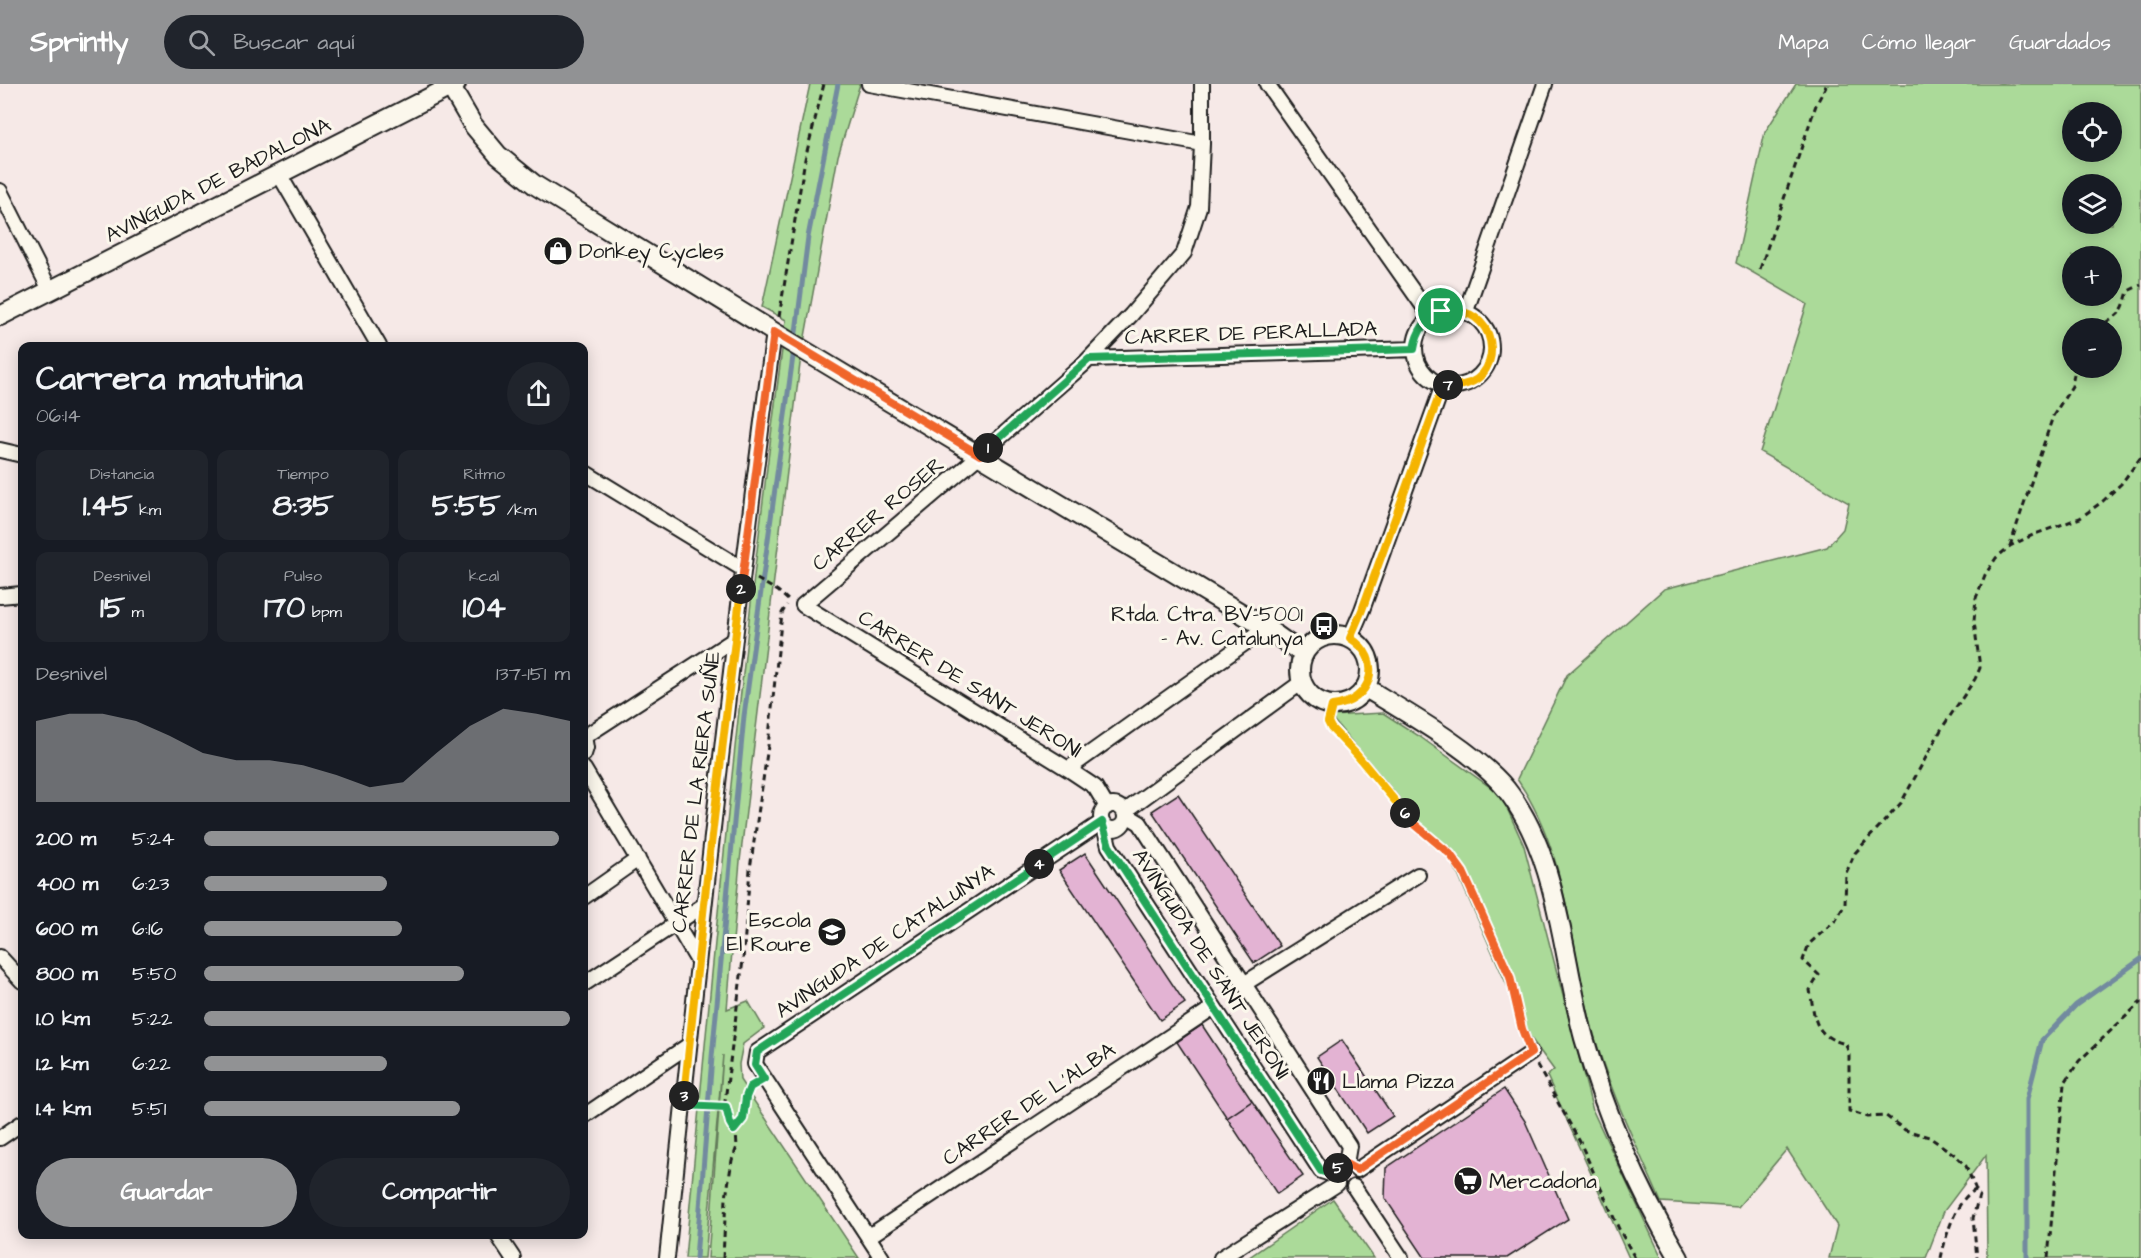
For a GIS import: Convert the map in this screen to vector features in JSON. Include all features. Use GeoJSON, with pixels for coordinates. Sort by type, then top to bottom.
{"type":"FeatureCollection","features":[{"type":"Feature","properties":{"kind":"street"},"geometry":{"type":"LineString","coordinates":[[869,84],[936,90],[1202,144]]}},
{"type":"Feature","properties":{"kind":"street","name":"CARRER ROSER"},"geometry":{"type":"LineString","coordinates":[[803,605],[1089,359],[1131,315],[1184,253],[1199,207],[1202,84]]}},
{"type":"Feature","properties":{"kind":"street"},"geometry":{"type":"LineString","coordinates":[[1267,84],[1431,317]]}},
{"type":"Feature","properties":{"kind":"street"},"geometry":{"type":"LineString","coordinates":[[1466,311],[1545,84]]}},
{"type":"Feature","properties":{"kind":"street"},"geometry":{"type":"LineString","coordinates":[[452,85],[473,125],[492,148],[535,185],[805,351],[1266,628],[1303,654]]}},
{"type":"Feature","properties":{"kind":"street","name":"AVINGUDA DE BADALONA"},"geometry":{"type":"LineString","coordinates":[[0,316],[452,85]]}},
{"type":"Feature","properties":{"kind":"street"},"geometry":{"type":"LineString","coordinates":[[279,174],[377,342]]}},
{"type":"Feature","properties":{"kind":"street"},"geometry":{"type":"LineString","coordinates":[[0,191],[50,290]]}},
{"type":"Feature","properties":{"kind":"street"},"geometry":{"type":"LineString","coordinates":[[1452,309],[1466,311],[1484,325],[1487,331],[1492,351],[1489,361],[1483,373],[1475,380],[1463,385],[1443,385],[1431,380],[1422,370],[1414,349],[1417,336],[1431,317],[1441,311],[1452,309]]}},
{"type":"Feature","properties":{"kind":"street","name":"CARRER DE LA RIERA SUÑE"},"geometry":{"type":"LineString","coordinates":[[667,1258],[704,904],[735,639],[778,334]]}},
{"type":"Feature","properties":{"kind":"street","name":"CARRER DE PERALLADA"},"geometry":{"type":"LineString","coordinates":[[1089,359],[1414,349]]}},
{"type":"Feature","properties":{"kind":"street"},"geometry":{"type":"LineString","coordinates":[[1350,638],[1443,385]]}},
{"type":"Feature","properties":{"kind":"street"},"geometry":{"type":"LineString","coordinates":[[0,450],[18,454]]}},
{"type":"Feature","properties":{"kind":"street"},"geometry":{"type":"LineString","coordinates":[[588,474],[746,572]]}},
{"type":"Feature","properties":{"kind":"street"},"geometry":{"type":"LineString","coordinates":[[0,596],[18,594]]}},
{"type":"Feature","properties":{"kind":"street","name":"CARRER DE SANT JERONI"},"geometry":{"type":"LineString","coordinates":[[803,605],[1068,769],[1095,787],[1107,807]]}},
{"type":"Feature","properties":{"kind":"street"},"geometry":{"type":"LineString","coordinates":[[1068,769],[1266,628]]}},
{"type":"Feature","properties":{"kind":"street"},"geometry":{"type":"LineString","coordinates":[[1328,635],[1350,638],[1364,651],[1368,660],[1370,672],[1366,688],[1344,705],[1332,706],[1316,700],[1306,692],[1299,675],[1303,654],[1315,640],[1328,635]]}},
{"type":"Feature","properties":{"kind":"street"},"geometry":{"type":"LineString","coordinates":[[588,734],[735,639]]}},
{"type":"Feature","properties":{"kind":"street"},"geometry":{"type":"LineString","coordinates":[[1124,813],[1302,682]]}},
{"type":"Feature","properties":{"kind":"street"},"geometry":{"type":"LineString","coordinates":[[1366,688],[1450,742],[1490,773],[1506,789],[1527,822],[1537,844],[1550,885],[1590,1059],[1629,1158],[1679,1258]]}},
{"type":"Feature","properties":{"kind":"street"},"geometry":{"type":"LineString","coordinates":[[588,776],[677,922],[698,961]]}},
{"type":"Feature","properties":{"kind":"street"},"geometry":{"type":"LineString","coordinates":[[1116,806],[1124,813],[1124,822],[1117,829],[1110,829],[1103,824],[1102,813],[1107,807],[1116,806]]}},
{"type":"Feature","properties":{"kind":"street","name":"AVINGUDA DE SANT JERONI"},"geometry":{"type":"LineString","coordinates":[[1124,813],[1140,823],[1349,1146],[1352,1167]]}},
{"type":"Feature","properties":{"kind":"street","name":"AVINGUDA DE SANT JERONI"},"geometry":{"type":"LineString","coordinates":[[1103,824],[1109,846],[1321,1171],[1336,1179]]}},
{"type":"Feature","properties":{"kind":"street","name":"AVINGUDA DE CATALUNYA"},"geometry":{"type":"LineString","coordinates":[[764,1079],[755,1065],[757,1052],[1103,824]]}},
{"type":"Feature","properties":{"kind":"street"},"geometry":{"type":"LineString","coordinates":[[588,894],[638,859]]}},
{"type":"Feature","properties":{"kind":"street"},"geometry":{"type":"LineString","coordinates":[[1244,984],[1418,875]]}},
{"type":"Feature","properties":{"kind":"street"},"geometry":{"type":"LineString","coordinates":[[588,981],[704,904]]}},
{"type":"Feature","properties":{"kind":"street"},"geometry":{"type":"LineString","coordinates":[[0,957],[18,977]]}},
{"type":"Feature","properties":{"kind":"street","name":"CARRER DE L'ALBA"},"geometry":{"type":"LineString","coordinates":[[868,1237],[1214,1007]]}},
{"type":"Feature","properties":{"kind":"street"},"geometry":{"type":"LineString","coordinates":[[588,1113],[689,1045]]}},
{"type":"Feature","properties":{"kind":"street"},"geometry":{"type":"LineString","coordinates":[[1336,1179],[1337,1168],[1352,1167],[1531,1053]]}},
{"type":"Feature","properties":{"kind":"street"},"geometry":{"type":"LineString","coordinates":[[764,1079],[882,1258]]}},
{"type":"Feature","properties":{"kind":"street"},"geometry":{"type":"LineString","coordinates":[[0,1138],[18,1126]]}},
{"type":"Feature","properties":{"kind":"street"},"geometry":{"type":"LineString","coordinates":[[1336,1179],[1346,1189],[1354,1187],[1359,1180],[1352,1167]]}},
{"type":"Feature","properties":{"kind":"street"},"geometry":{"type":"LineString","coordinates":[[1221,1258],[1336,1179]]}},
{"type":"Feature","properties":{"kind":"street"},"geometry":{"type":"LineString","coordinates":[[1354,1187],[1401,1258]]}},
{"type":"Feature","properties":{"kind":"street"},"geometry":{"type":"LineString","coordinates":[[500,1239],[513,1258]]}},
{"type":"Feature","properties":{"kind":"path"},"geometry":{"type":"LineString","coordinates":[[778,334],[805,159],[824,84]]}},
{"type":"Feature","properties":{"kind":"path"},"geometry":{"type":"LineString","coordinates":[[1760,269],[1816,105],[1827,84]]}},
{"type":"Feature","properties":{"kind":"path"},"geometry":{"type":"LineString","coordinates":[[2114,318],[2125,304],[2128,291],[2141,285]]}},
{"type":"Feature","properties":{"kind":"path"},"geometry":{"type":"LineString","coordinates":[[2010,546],[2053,416],[2072,386],[2073,378]]}},
{"type":"Feature","properties":{"kind":"path"},"geometry":{"type":"LineString","coordinates":[[1977,1258],[1973,1218],[1978,1195],[1966,1166],[1955,1155],[1929,1137],[1905,1130],[1886,1116],[1869,1117],[1850,1111],[1849,1055],[1846,1044],[1830,1040],[1818,1028],[1810,990],[1819,975],[1803,960],[1809,944],[1836,920],[1845,904],[1846,873],[1855,853],[1901,803],[1942,728],[1975,679],[1980,668],[1974,621],[1976,598],[1984,575],[1996,558],[2010,546],[2035,534],[2080,518],[2103,501],[2121,484],[2141,457]]}},
{"type":"Feature","properties":{"kind":"path"},"geometry":{"type":"LineString","coordinates":[[723,1258],[726,1198],[736,1147],[734,1130],[725,1101],[743,960],[750,869],[768,746],[782,613],[790,602],[778,591],[746,572]]}},
{"type":"Feature","properties":{"kind":"path"},"geometry":{"type":"LineString","coordinates":[[1332,706],[1328,722],[1331,728],[1356,754],[1412,822],[1450,854],[1463,872],[1510,977],[1522,1029],[1531,1053],[1580,1142],[1635,1258]]}},
{"type":"Feature","properties":{"kind":"path"},"geometry":{"type":"LineString","coordinates":[[2048,1258],[2064,1084],[2079,1061],[2141,1002]]}},
{"type":"Feature","properties":{"kind":"path"},"geometry":{"type":"LineString","coordinates":[[734,1130],[743,1119],[750,1087],[764,1079]]}},
{"type":"Feature","properties":{"kind":"path"},"geometry":{"type":"LineString","coordinates":[[683,1105],[726,1107]]}},
{"type":"Feature","properties":{"kind":"path"},"geometry":{"type":"LineString","coordinates":[[1941,1258],[1960,1202],[1970,1192],[1976,1191]]}},
{"type":"Feature","properties":{"kind":"green space"},"geometry":{"type":"Polygon","coordinates":[[[810,84],[860,84],[838,156],[800,364],[740,861],[727,1009],[748,1001],[764,1028],[743,1044],[739,1064],[740,1080],[859,1258],[708,1258],[723,1055],[705,1258],[685,1258],[743,671],[786,320],[762,307],[810,84]]]}},
{"type":"Feature","properties":{"kind":"green space"},"geometry":{"type":"Polygon","coordinates":[[[1796,84],[2141,84],[2141,1258],[1987,1258],[1986,1155],[1944,1211],[1926,1258],[1829,1258],[1837,1226],[1787,1149],[1738,1207],[1661,1202],[1624,1118],[1593,1031],[1566,901],[1557,869],[1534,808],[1517,779],[1567,675],[1664,589],[1827,547],[1843,529],[1849,503],[1760,452],[1807,304],[1736,263],[1765,132],[1796,84]]]}},
{"type":"Feature","properties":{"kind":"green space"},"geometry":{"type":"Polygon","coordinates":[[[1383,713],[1501,795],[1524,846],[1593,1111],[1662,1258],[1629,1258],[1547,1076],[1554,1070],[1530,1037],[1452,861],[1330,716],[1383,713]]]}},
{"type":"Feature","properties":{"kind":"green space"},"geometry":{"type":"Polygon","coordinates":[[[1333,1199],[1374,1258],[1248,1258],[1333,1199]]]}},
{"type":"Feature","properties":{"kind":"building"},"geometry":{"type":"Polygon","coordinates":[[[1178,794],[1280,946],[1254,963],[1152,811],[1178,794]]]}},
{"type":"Feature","properties":{"kind":"building"},"geometry":{"type":"Polygon","coordinates":[[[1085,853],[1185,1003],[1160,1020],[1059,870],[1085,853]]]}},
{"type":"Feature","properties":{"kind":"building"},"geometry":{"type":"Polygon","coordinates":[[[1202,1025],[1252,1101],[1227,1118],[1177,1042],[1202,1025]]]}},
{"type":"Feature","properties":{"kind":"building"},"geometry":{"type":"Polygon","coordinates":[[[1342,1040],[1393,1116],[1367,1133],[1317,1057],[1342,1040]]]}},
{"type":"Feature","properties":{"kind":"building","name":"Mercadona"},"geometry":{"type":"Polygon","coordinates":[[[1504,1089],[1525,1121],[1568,1219],[1507,1258],[1425,1258],[1385,1198],[1386,1168],[1504,1089]]]}},
{"type":"Feature","properties":{"kind":"building"},"geometry":{"type":"Polygon","coordinates":[[[1252,1101],[1303,1176],[1277,1194],[1227,1118],[1252,1101]]]}},
{"type":"Feature","properties":{"kind":"waterway"},"geometry":{"type":"LineString","coordinates":[[795,340],[808,237],[838,84]]}},
{"type":"Feature","properties":{"kind":"waterway"},"geometry":{"type":"LineString","coordinates":[[696,1258],[744,716],[794,349]]}},
{"type":"Feature","properties":{"kind":"waterway"},"geometry":{"type":"LineString","coordinates":[[2027,1258],[2027,1099],[2042,1040],[2076,1005],[2141,959]]}},
{"type":"Feature","properties":{"kind":"place","name":"Donkey Cycles"},"geometry":{"type":"Point","coordinates":[558,251]}},
{"type":"Feature","properties":{"kind":"place","name":"Rtda. Ctra. BV-5001 - Av. Catalunya"},"geometry":{"type":"Point","coordinates":[1324,626]}},
{"type":"Feature","properties":{"kind":"place","name":"Escola El Roure"},"geometry":{"type":"Point","coordinates":[832,932]}},
{"type":"Feature","properties":{"kind":"place","name":"Llama Pizza"},"geometry":{"type":"Point","coordinates":[1321,1081]}},
{"type":"Feature","properties":{"kind":"place","name":"Mercadona"},"geometry":{"type":"Point","coordinates":[1468,1181]}},
{"type":"Feature","properties":{"kind":"route"},"geometry":{"type":"LineString","coordinates":[[1452,309],[1466,311],[1474,316],[1484,325],[1490,338],[1492,351],[1483,373],[1475,380],[1463,385],[1443,385],[1350,638],[1364,651],[1368,660],[1370,672],[1366,688],[1352,701],[1344,705],[1332,706],[1328,722],[1412,822],[1450,854],[1463,872],[1510,977],[1522,1029],[1531,1053],[1357,1170],[1346,1164],[1337,1168],[1334,1175],[1321,1171],[1109,846],[1102,822],[757,1052],[755,1065],[764,1079],[750,1087],[743,1119],[734,1130],[726,1107],[683,1105],[743,569],[774,332],[980,455],[1089,359],[1414,349],[1417,336],[1428,319],[1441,311],[1452,309]]}}]}
